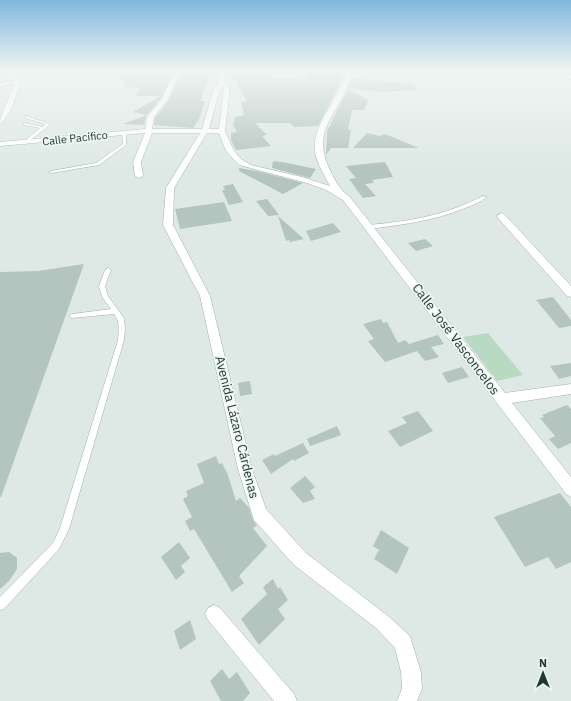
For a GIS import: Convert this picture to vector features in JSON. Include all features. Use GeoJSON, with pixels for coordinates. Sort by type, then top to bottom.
{"type":"FeatureCollection","features":[{"type":"Feature","properties":{"kind":"street"},"geometry":{"type":"LineString","coordinates":[[0,122],[7,114],[12,103]]}},
{"type":"Feature","properties":{"kind":"street"},"geometry":{"type":"LineString","coordinates":[[139,176],[137,162],[149,131],[148,127],[151,113],[161,103]]}},
{"type":"Feature","properties":{"kind":"street","name":"Avenida Lázaro Cárdenas"},"geometry":{"type":"LineString","coordinates":[[212,103],[205,130],[170,188],[168,225],[204,296],[245,469],[260,514],[300,559],[382,622],[403,643],[411,672],[412,689],[407,701]]}},
{"type":"Feature","properties":{"kind":"street"},"geometry":{"type":"LineString","coordinates":[[205,130],[222,131],[225,103]]}},
{"type":"Feature","properties":{"kind":"street","name":"Calle José Vasconcelos"},"geometry":{"type":"LineString","coordinates":[[338,103],[320,131],[319,153],[338,191],[346,198],[368,226],[571,489]]}},
{"type":"Feature","properties":{"kind":"street","name":"Calle Pacífico"},"geometry":{"type":"LineString","coordinates":[[0,144],[149,131],[205,130]]}},
{"type":"Feature","properties":{"kind":"street","name":"Calle José Vasconcelos"},"geometry":{"type":"LineString","coordinates":[[222,131],[229,150],[234,157],[245,165],[287,175],[338,191]]}},
{"type":"Feature","properties":{"kind":"street"},"geometry":{"type":"LineString","coordinates":[[501,216],[571,293]]}},
{"type":"Feature","properties":{"kind":"street"},"geometry":{"type":"LineString","coordinates":[[501,399],[571,389]]}},
{"type":"Feature","properties":{"kind":"street"},"geometry":{"type":"LineString","coordinates":[[214,614],[287,701]]}},
{"type":"Feature","properties":{"kind":"lane"},"geometry":{"type":"LineString","coordinates":[[25,143],[48,124],[26,117]]}},
{"type":"Feature","properties":{"kind":"lane"},"geometry":{"type":"LineString","coordinates":[[25,124],[44,128]]}},
{"type":"Feature","properties":{"kind":"lane"},"geometry":{"type":"LineString","coordinates":[[51,172],[97,164],[125,144],[124,133]]}},
{"type":"Feature","properties":{"kind":"lane"},"geometry":{"type":"LineString","coordinates":[[368,226],[412,222],[443,216],[462,209],[485,197]]}},
{"type":"Feature","properties":{"kind":"lane"},"geometry":{"type":"LineString","coordinates":[[0,604],[56,546],[64,529],[121,340],[121,318],[105,298],[102,286],[108,270]]}},
{"type":"Feature","properties":{"kind":"lane"},"geometry":{"type":"LineString","coordinates":[[72,316],[116,311]]}},
{"type":"Feature","properties":{"kind":"green space"},"geometry":{"type":"Polygon","coordinates":[[[488,333],[523,375],[497,381],[463,337],[488,333]]]}},
{"type":"Feature","properties":{"kind":"building"},"geometry":{"type":"Polygon","coordinates":[[[149,103],[157,103],[147,115],[133,112],[149,103]]]}},
{"type":"Feature","properties":{"kind":"building"},"geometry":{"type":"Polygon","coordinates":[[[167,103],[204,103],[199,119],[193,128],[154,125],[155,118],[167,103]]]}},
{"type":"Feature","properties":{"kind":"building"},"geometry":{"type":"Polygon","coordinates":[[[241,103],[330,103],[318,126],[294,127],[290,123],[255,123],[267,135],[262,136],[271,146],[236,150],[231,140],[231,133],[237,132],[233,125],[235,117],[244,115],[241,103]]]}},
{"type":"Feature","properties":{"kind":"building"},"geometry":{"type":"Polygon","coordinates":[[[341,103],[367,103],[364,110],[352,110],[348,130],[351,130],[348,148],[331,148],[326,155],[327,131],[341,103]]]}},
{"type":"Feature","properties":{"kind":"building"},"geometry":{"type":"Polygon","coordinates":[[[147,115],[144,125],[123,124],[147,115]]]}},
{"type":"Feature","properties":{"kind":"building"},"geometry":{"type":"Polygon","coordinates":[[[367,133],[380,136],[385,134],[419,148],[353,148],[367,133]]]}},
{"type":"Feature","properties":{"kind":"building"},"geometry":{"type":"Polygon","coordinates":[[[273,161],[316,169],[310,178],[272,168],[273,161]]]}},
{"type":"Feature","properties":{"kind":"building"},"geometry":{"type":"Polygon","coordinates":[[[385,162],[393,177],[372,180],[374,183],[365,184],[376,196],[363,198],[349,179],[356,178],[346,166],[385,162]]]}},
{"type":"Feature","properties":{"kind":"building"},"geometry":{"type":"Polygon","coordinates":[[[239,168],[303,183],[283,194],[239,171],[239,168]]]}},
{"type":"Feature","properties":{"kind":"building"},"geometry":{"type":"Polygon","coordinates":[[[233,184],[243,202],[229,205],[222,190],[225,190],[223,186],[233,184]]]}},
{"type":"Feature","properties":{"kind":"building"},"geometry":{"type":"Polygon","coordinates":[[[267,199],[279,215],[268,216],[256,201],[267,199]]]}},
{"type":"Feature","properties":{"kind":"building"},"geometry":{"type":"Polygon","coordinates":[[[224,202],[232,221],[180,229],[175,209],[224,202]]]}},
{"type":"Feature","properties":{"kind":"building"},"geometry":{"type":"Polygon","coordinates":[[[278,216],[304,239],[290,242],[289,240],[286,241],[278,216]]]}},
{"type":"Feature","properties":{"kind":"building"},"geometry":{"type":"Polygon","coordinates":[[[333,223],[341,232],[311,241],[306,231],[333,223]]]}},
{"type":"Feature","properties":{"kind":"building"},"geometry":{"type":"Polygon","coordinates":[[[425,239],[433,246],[416,251],[408,243],[425,239]]]}},
{"type":"Feature","properties":{"kind":"building"},"geometry":{"type":"Polygon","coordinates":[[[84,264],[0,497],[0,272],[38,271],[84,264]]]}},
{"type":"Feature","properties":{"kind":"building"},"geometry":{"type":"Polygon","coordinates":[[[553,297],[571,320],[571,326],[559,328],[536,300],[553,297]]]}},
{"type":"Feature","properties":{"kind":"building"},"geometry":{"type":"Polygon","coordinates":[[[381,319],[383,323],[387,322],[398,343],[405,340],[409,344],[438,335],[444,344],[431,347],[439,357],[425,361],[417,351],[385,362],[368,341],[374,339],[363,324],[381,319]]]}},
{"type":"Feature","properties":{"kind":"building"},"geometry":{"type":"Polygon","coordinates":[[[571,363],[571,376],[559,379],[550,366],[571,363]]]}},
{"type":"Feature","properties":{"kind":"building"},"geometry":{"type":"Polygon","coordinates":[[[462,367],[469,377],[448,383],[442,373],[462,367]]]}},
{"type":"Feature","properties":{"kind":"building"},"geometry":{"type":"Polygon","coordinates":[[[250,381],[252,394],[240,396],[238,383],[250,381]]]}},
{"type":"Feature","properties":{"kind":"building"},"geometry":{"type":"Polygon","coordinates":[[[567,405],[571,409],[571,443],[558,449],[549,439],[555,436],[540,418],[544,417],[542,415],[567,405]]]}},
{"type":"Feature","properties":{"kind":"building"},"geometry":{"type":"Polygon","coordinates":[[[418,411],[433,431],[400,447],[388,431],[407,423],[402,417],[418,411]]]}},
{"type":"Feature","properties":{"kind":"building"},"geometry":{"type":"Polygon","coordinates":[[[337,426],[341,435],[310,446],[307,439],[337,426]]]}},
{"type":"Feature","properties":{"kind":"building"},"geometry":{"type":"Polygon","coordinates":[[[303,443],[309,453],[294,461],[293,459],[271,474],[262,460],[274,454],[275,456],[303,443]]]}},
{"type":"Feature","properties":{"kind":"building"},"geometry":{"type":"Polygon","coordinates":[[[216,456],[219,464],[222,463],[228,475],[236,501],[240,498],[249,508],[253,520],[257,526],[253,528],[267,546],[239,576],[244,583],[232,592],[194,529],[190,531],[185,521],[192,517],[183,499],[188,496],[186,491],[204,483],[197,464],[216,456]]]}},
{"type":"Feature","properties":{"kind":"building"},"geometry":{"type":"Polygon","coordinates":[[[305,476],[315,487],[310,491],[315,499],[303,503],[290,488],[305,476]]]}},
{"type":"Feature","properties":{"kind":"building"},"geometry":{"type":"Polygon","coordinates":[[[560,493],[571,507],[571,562],[556,569],[548,557],[525,567],[494,517],[560,493]]]}},
{"type":"Feature","properties":{"kind":"building"},"geometry":{"type":"Polygon","coordinates":[[[381,530],[409,548],[397,574],[374,559],[379,550],[373,546],[381,530]]]}},
{"type":"Feature","properties":{"kind":"building"},"geometry":{"type":"Polygon","coordinates":[[[179,542],[190,558],[181,566],[185,572],[176,580],[161,557],[179,542]]]}},
{"type":"Feature","properties":{"kind":"building"},"geometry":{"type":"Polygon","coordinates":[[[9,552],[17,558],[17,569],[9,581],[0,589],[0,553],[9,552]]]}},
{"type":"Feature","properties":{"kind":"building"},"geometry":{"type":"Polygon","coordinates":[[[273,579],[278,589],[280,587],[288,600],[278,609],[285,619],[259,645],[241,619],[267,594],[263,587],[273,579]]]}},
{"type":"Feature","properties":{"kind":"building"},"geometry":{"type":"Polygon","coordinates":[[[190,620],[196,639],[180,650],[174,631],[190,620]]]}},
{"type":"Feature","properties":{"kind":"building"},"geometry":{"type":"Polygon","coordinates":[[[222,669],[229,679],[237,672],[250,693],[243,701],[221,701],[210,681],[222,669]]]}}]}
